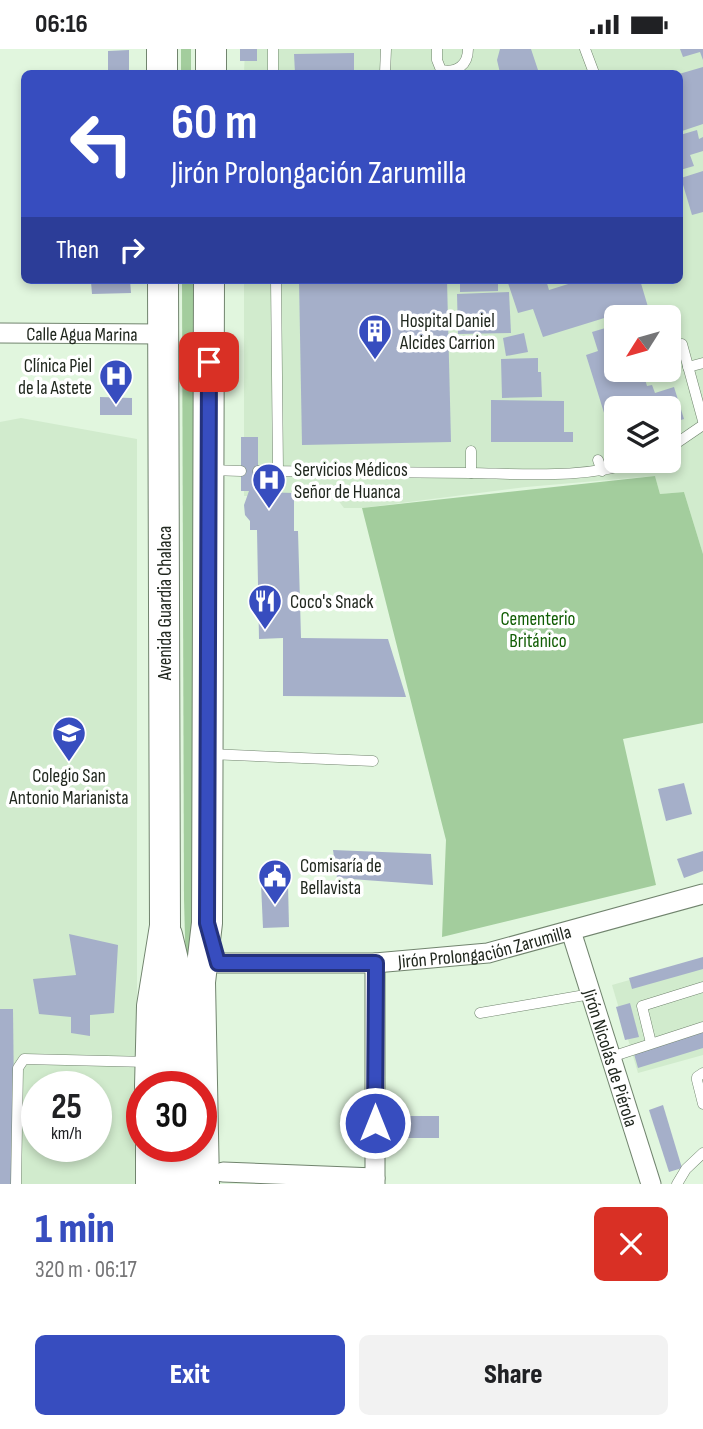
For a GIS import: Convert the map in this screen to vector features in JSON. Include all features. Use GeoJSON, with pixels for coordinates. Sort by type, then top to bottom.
{"type":"FeatureCollection","features":[{"type":"Feature","properties":{"kind":"main road"},"geometry":{"type":"LineString","coordinates":[[162,49],[162,70]]}},
{"type":"Feature","properties":{"kind":"main road"},"geometry":{"type":"LineString","coordinates":[[211,49],[211,70]]}},
{"type":"Feature","properties":{"kind":"main road","name":"Avenida Guardia Chalaca"},"geometry":{"type":"LineString","coordinates":[[149,1071],[152,1006],[165,926],[163,284]]}},
{"type":"Feature","properties":{"kind":"main road","name":"Avenida Guardia Chalaca"},"geometry":{"type":"LineString","coordinates":[[183,1071],[207,923],[209,284]]}},
{"type":"Feature","properties":{"kind":"main road","name":"Avenida Guardia Chalaca"},"geometry":{"type":"LineString","coordinates":[[165,926],[199,975],[217,1180]]}},
{"type":"Feature","properties":{"kind":"main road"},"geometry":{"type":"LineString","coordinates":[[150,1162],[151,1184]]}},
{"type":"Feature","properties":{"kind":"main road"},"geometry":{"type":"LineString","coordinates":[[180,1162],[181,1184]]}},
{"type":"Feature","properties":{"kind":"street","name":"Calle Agua Marina"},"geometry":{"type":"LineString","coordinates":[[0,333],[163,334]]}},
{"type":"Feature","properties":{"kind":"street","name":"Jirón Prolongación Zarumilla"},"geometry":{"type":"LineString","coordinates":[[199,975],[488,953],[703,894]]}},
{"type":"Feature","properties":{"kind":"street","name":"Jirón Nicolás de Piérola"},"geometry":{"type":"LineString","coordinates":[[571,931],[651,1184]]}},
{"type":"Feature","properties":{"kind":"street"},"geometry":{"type":"LineString","coordinates":[[217,1180],[375,1181],[376,963]]}},
{"type":"Feature","properties":{"kind":"lane"},"geometry":{"type":"LineString","coordinates":[[273,49],[274,70]]}},
{"type":"Feature","properties":{"kind":"lane"},"geometry":{"type":"LineString","coordinates":[[385,70],[386,49]]}},
{"type":"Feature","properties":{"kind":"lane"},"geometry":{"type":"LineString","coordinates":[[437,49],[441,70]]}},
{"type":"Feature","properties":{"kind":"lane"},"geometry":{"type":"LineString","coordinates":[[451,70],[459,68],[467,61],[468,49]]}},
{"type":"Feature","properties":{"kind":"lane"},"geometry":{"type":"LineString","coordinates":[[585,49],[593,70]]}},
{"type":"Feature","properties":{"kind":"lane"},"geometry":{"type":"LineString","coordinates":[[276,284],[278,471]]}},
{"type":"Feature","properties":{"kind":"lane"},"geometry":{"type":"LineString","coordinates":[[681,439],[703,423],[682,344]]}},
{"type":"Feature","properties":{"kind":"lane"},"geometry":{"type":"LineString","coordinates":[[688,367],[703,363]]}},
{"type":"Feature","properties":{"kind":"lane"},"geometry":{"type":"LineString","coordinates":[[471,451],[471,474]]}},
{"type":"Feature","properties":{"kind":"lane"},"geometry":{"type":"LineString","coordinates":[[258,471],[563,474],[602,471],[598,460]]}},
{"type":"Feature","properties":{"kind":"lane"},"geometry":{"type":"LineString","coordinates":[[209,470],[241,471]]}},
{"type":"Feature","properties":{"kind":"lane"},"geometry":{"type":"LineString","coordinates":[[208,754],[373,761]]}},
{"type":"Feature","properties":{"kind":"lane"},"geometry":{"type":"LineString","coordinates":[[651,1043],[642,1006],[703,987]]}},
{"type":"Feature","properties":{"kind":"lane"},"geometry":{"type":"LineString","coordinates":[[480,1013],[591,994]]}},
{"type":"Feature","properties":{"kind":"lane"},"geometry":{"type":"LineString","coordinates":[[611,1056],[703,1027]]}},
{"type":"Feature","properties":{"kind":"lane"},"geometry":{"type":"LineString","coordinates":[[16,1184],[18,1068],[24,1059],[126,1071]]}},
{"type":"Feature","properties":{"kind":"lane"},"geometry":{"type":"LineString","coordinates":[[703,1073],[697,1080],[703,1104]]}},
{"type":"Feature","properties":{"kind":"lane"},"geometry":{"type":"LineString","coordinates":[[677,1184],[686,1169],[703,1153]]}},
{"type":"Feature","properties":{"kind":"shaded area"},"geometry":{"type":"Polygon","coordinates":[[[245,49],[703,49],[703,554],[684,492],[660,494],[655,476],[526,487],[362,508],[344,508],[334,495],[244,496],[244,284],[683,284],[683,70],[244,70],[245,49]]]}},
{"type":"Feature","properties":{"kind":"shaded area","name":"Colegio San Antonio Marianista"},"geometry":{"type":"Polygon","coordinates":[[[21,418],[137,439],[137,1071],[126,1071],[126,1162],[137,1162],[137,1184],[0,1184],[0,422],[21,418]]]}},
{"type":"Feature","properties":{"kind":"shaded area"},"geometry":{"type":"Polygon","coordinates":[[[703,959],[703,1055],[638,1073],[612,985],[703,959]]]}},
{"type":"Feature","properties":{"kind":"green space"},"geometry":{"type":"Polygon","coordinates":[[[181,49],[191,49],[191,70],[181,70],[181,49]]]}},
{"type":"Feature","properties":{"kind":"green space"},"geometry":{"type":"Polygon","coordinates":[[[182,284],[193,284],[198,744],[195,876],[187,1012],[184,899],[182,284]]]}},
{"type":"Feature","properties":{"kind":"green space","name":"Cementerio Británico"},"geometry":{"type":"Polygon","coordinates":[[[655,476],[660,494],[684,492],[703,554],[703,723],[623,739],[656,885],[442,937],[446,840],[362,508],[655,476]]]}},
{"type":"Feature","properties":{"kind":"building"},"geometry":{"type":"Polygon","coordinates":[[[240,49],[257,49],[257,61],[240,61],[240,49]]]}},
{"type":"Feature","properties":{"kind":"building"},"geometry":{"type":"Polygon","coordinates":[[[500,49],[531,49],[538,70],[499,70],[497,60],[500,49]]]}},
{"type":"Feature","properties":{"kind":"building"},"geometry":{"type":"Polygon","coordinates":[[[680,49],[703,49],[703,60],[700,52],[683,57],[680,49]]]}},
{"type":"Feature","properties":{"kind":"building"},"geometry":{"type":"Polygon","coordinates":[[[129,50],[129,70],[108,70],[108,51],[129,50]]]}},
{"type":"Feature","properties":{"kind":"building"},"geometry":{"type":"Polygon","coordinates":[[[354,53],[354,70],[295,70],[294,54],[354,53]]]}},
{"type":"Feature","properties":{"kind":"building"},"geometry":{"type":"Polygon","coordinates":[[[703,67],[703,124],[683,131],[683,73],[703,67]]]}},
{"type":"Feature","properties":{"kind":"building"},"geometry":{"type":"Polygon","coordinates":[[[697,130],[699,139],[703,137],[703,151],[690,155],[694,166],[683,169],[683,134],[697,130]]]}},
{"type":"Feature","properties":{"kind":"building"},"geometry":{"type":"Polygon","coordinates":[[[703,171],[703,212],[692,215],[683,177],[703,171]]]}},
{"type":"Feature","properties":{"kind":"building"},"geometry":{"type":"Polygon","coordinates":[[[91,284],[130,284],[131,293],[92,294],[91,284]]]}},
{"type":"Feature","properties":{"kind":"building","name":"Hospital Daniel Alcides Carrion"},"geometry":{"type":"Polygon","coordinates":[[[299,284],[447,284],[451,442],[302,445],[299,284]]]}},
{"type":"Feature","properties":{"kind":"building"},"geometry":{"type":"Polygon","coordinates":[[[460,284],[498,284],[498,291],[460,292],[460,284]]]}},
{"type":"Feature","properties":{"kind":"building"},"geometry":{"type":"Polygon","coordinates":[[[508,284],[547,284],[549,290],[568,284],[641,284],[647,305],[604,305],[604,318],[543,337],[533,309],[518,313],[508,284]]]}},
{"type":"Feature","properties":{"kind":"building"},"geometry":{"type":"Polygon","coordinates":[[[509,292],[511,333],[458,334],[457,294],[509,292]]]}},
{"type":"Feature","properties":{"kind":"building"},"geometry":{"type":"Polygon","coordinates":[[[604,328],[604,382],[646,382],[647,386],[652,385],[655,393],[674,387],[677,396],[604,396],[604,413],[586,355],[598,351],[592,332],[604,328]]]}},
{"type":"Feature","properties":{"kind":"building"},"geometry":{"type":"Polygon","coordinates":[[[524,333],[528,352],[506,356],[503,338],[524,333]]]}},
{"type":"Feature","properties":{"kind":"building"},"geometry":{"type":"Polygon","coordinates":[[[538,358],[542,397],[502,398],[501,359],[538,358]]]}},
{"type":"Feature","properties":{"kind":"building","name":"Clínica Piel de la Astete"},"geometry":{"type":"Polygon","coordinates":[[[100,397],[132,398],[132,415],[100,415],[100,397]]]}},
{"type":"Feature","properties":{"kind":"building"},"geometry":{"type":"Polygon","coordinates":[[[491,400],[564,401],[564,432],[573,432],[573,442],[491,442],[491,400]]]}},
{"type":"Feature","properties":{"kind":"building"},"geometry":{"type":"Polygon","coordinates":[[[241,437],[258,437],[258,492],[294,493],[294,531],[298,531],[301,638],[388,639],[406,697],[283,696],[283,638],[259,639],[257,530],[250,530],[250,521],[245,515],[244,505],[249,491],[241,491],[241,437]]]}},
{"type":"Feature","properties":{"kind":"building"},"geometry":{"type":"Polygon","coordinates":[[[684,783],[692,814],[666,821],[658,789],[684,783]]]}},
{"type":"Feature","properties":{"kind":"building"},"geometry":{"type":"Polygon","coordinates":[[[333,850],[431,854],[433,885],[337,878],[333,850]]]}},
{"type":"Feature","properties":{"kind":"building"},"geometry":{"type":"Polygon","coordinates":[[[703,851],[703,871],[684,878],[677,859],[703,851]]]}},
{"type":"Feature","properties":{"kind":"building","name":"Comisaría de Bellavista"},"geometry":{"type":"Polygon","coordinates":[[[261,884],[288,884],[289,927],[263,928],[261,884]]]}},
{"type":"Feature","properties":{"kind":"building"},"geometry":{"type":"Polygon","coordinates":[[[69,934],[118,945],[114,1013],[90,1015],[90,1036],[71,1033],[71,1017],[39,1014],[33,979],[76,975],[69,934]]]}},
{"type":"Feature","properties":{"kind":"building"},"geometry":{"type":"Polygon","coordinates":[[[703,957],[703,969],[632,989],[629,978],[703,957]]]}},
{"type":"Feature","properties":{"kind":"building"},"geometry":{"type":"Polygon","coordinates":[[[630,1003],[639,1037],[625,1040],[616,1007],[630,1003]]]}},
{"type":"Feature","properties":{"kind":"building"},"geometry":{"type":"Polygon","coordinates":[[[0,1009],[13,1009],[15,1184],[0,1184],[0,1009]]]}},
{"type":"Feature","properties":{"kind":"building"},"geometry":{"type":"Polygon","coordinates":[[[703,1032],[703,1048],[638,1068],[634,1054],[703,1032]]]}},
{"type":"Feature","properties":{"kind":"building"},"geometry":{"type":"Polygon","coordinates":[[[663,1105],[682,1168],[669,1172],[649,1110],[663,1105]]]}},
{"type":"Feature","properties":{"kind":"building"},"geometry":{"type":"Polygon","coordinates":[[[403,1116],[439,1116],[439,1138],[403,1138],[403,1116]]]}},
{"type":"Feature","properties":{"kind":"place","name":"Hospital Daniel Alcides Carrion"},"geometry":{"type":"Point","coordinates":[375,361]}},
{"type":"Feature","properties":{"kind":"place","name":"Clínica Piel de la Astete"},"geometry":{"type":"Point","coordinates":[116,406]}},
{"type":"Feature","properties":{"kind":"place","name":"Servicios Médicos Señor de Huanca"},"geometry":{"type":"Point","coordinates":[269,510]}},
{"type":"Feature","properties":{"kind":"place","name":"Coco's Snack"},"geometry":{"type":"Point","coordinates":[265,631]}},
{"type":"Feature","properties":{"kind":"place","name":"Colegio San Antonio Marianista"},"geometry":{"type":"Point","coordinates":[69,763]}},
{"type":"Feature","properties":{"kind":"place","name":"Comisaría de Bellavista"},"geometry":{"type":"Point","coordinates":[275,906]}},
{"type":"Feature","properties":{"kind":"route"},"geometry":{"type":"LineString","coordinates":[[209,362],[207,923],[218,963],[376,963],[375,1123]]}}]}
